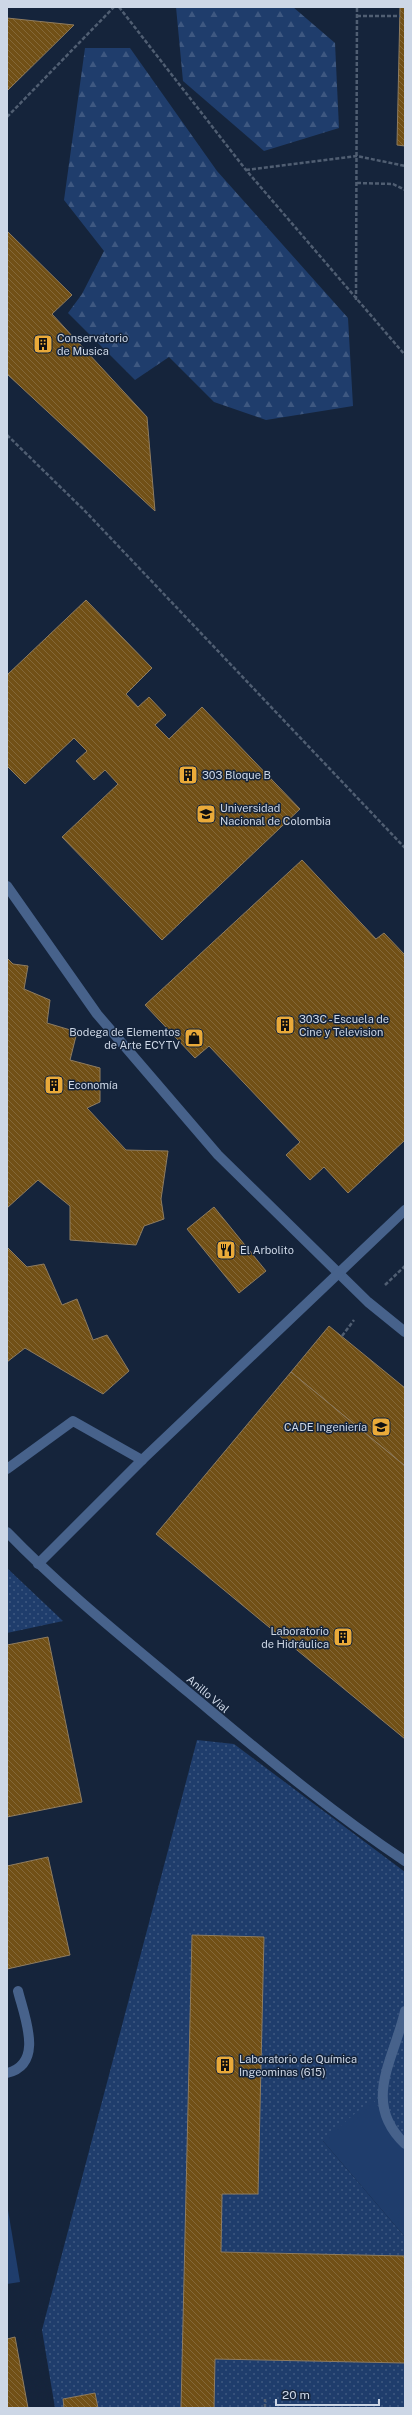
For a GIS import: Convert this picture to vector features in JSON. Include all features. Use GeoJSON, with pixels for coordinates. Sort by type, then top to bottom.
{"type":"FeatureCollection","features":[{"type":"Feature","properties":{"kind":"street"},"geometry":{"type":"LineString","coordinates":[[7,886],[107,1025],[218,1155],[368,1302],[405,1332]]}},
{"type":"Feature","properties":{"kind":"street"},"geometry":{"type":"LineString","coordinates":[[38,1564],[142,1460],[405,1210]]}},
{"type":"Feature","properties":{"kind":"street"},"geometry":{"type":"LineString","coordinates":[[7,1469],[72,1421],[142,1460]]}},
{"type":"Feature","properties":{"kind":"street","name":"Anillo Vial"},"geometry":{"type":"LineString","coordinates":[[7,1532],[38,1564],[87,1608],[309,1793],[405,1861]]}},
{"type":"Feature","properties":{"kind":"street"},"geometry":{"type":"LineString","coordinates":[[7,2073],[19,2068],[26,2060],[29,2052],[29,2042],[18,1991]]}},
{"type":"Feature","properties":{"kind":"street"},"geometry":{"type":"LineString","coordinates":[[405,2011],[381,2097],[387,2123],[405,2144]]}},
{"type":"Feature","properties":{"kind":"path"},"geometry":{"type":"LineString","coordinates":[[7,117],[114,7]]}},
{"type":"Feature","properties":{"kind":"path"},"geometry":{"type":"LineString","coordinates":[[119,7],[246,170],[356,300],[405,355]]}},
{"type":"Feature","properties":{"kind":"path"},"geometry":{"type":"LineString","coordinates":[[356,300],[357,7]]}},
{"type":"Feature","properties":{"kind":"path"},"geometry":{"type":"LineString","coordinates":[[357,16],[400,16]]}},
{"type":"Feature","properties":{"kind":"path"},"geometry":{"type":"LineString","coordinates":[[246,170],[357,156],[405,166]]}},
{"type":"Feature","properties":{"kind":"path"},"geometry":{"type":"LineString","coordinates":[[357,183],[393,184],[405,190]]}},
{"type":"Feature","properties":{"kind":"path"},"geometry":{"type":"LineString","coordinates":[[7,435],[85,511],[405,848]]}},
{"type":"Feature","properties":{"kind":"path"},"geometry":{"type":"LineString","coordinates":[[265,2399],[265,2408]]}},
{"type":"Feature","properties":{"kind":"green space"},"geometry":{"type":"Polygon","coordinates":[[[176,7],[293,7],[335,43],[339,128],[264,151],[183,81],[176,7]]]}},
{"type":"Feature","properties":{"kind":"green space"},"geometry":{"type":"Polygon","coordinates":[[[85,48],[130,48],[217,171],[348,318],[353,406],[266,420],[214,402],[169,357],[135,380],[68,313],[82,294],[104,251],[64,200],[85,48]]]}},
{"type":"Feature","properties":{"kind":"green space"},"geometry":{"type":"Polygon","coordinates":[[[7,1568],[63,1621],[7,1633],[7,1568]]]}},
{"type":"Feature","properties":{"kind":"green space"},"geometry":{"type":"Polygon","coordinates":[[[197,1740],[234,1744],[405,1872],[405,2138],[323,2141],[405,2237],[405,2256],[221,2252],[222,2194],[258,2194],[264,1937],[192,1935],[181,2408],[98,2408],[95,2393],[63,2399],[64,2408],[55,2408],[42,2330],[197,1740]]]}},
{"type":"Feature","properties":{"kind":"green space"},"geometry":{"type":"Polygon","coordinates":[[[372,2099],[405,2138],[405,2237],[323,2141],[372,2099]]]}},
{"type":"Feature","properties":{"kind":"green space"},"geometry":{"type":"Polygon","coordinates":[[[7,2204],[20,2282],[7,2284],[7,2204]]]}},
{"type":"Feature","properties":{"kind":"green space"},"geometry":{"type":"Polygon","coordinates":[[[215,2359],[405,2363],[405,2408],[214,2408],[215,2359]]]}},
{"type":"Feature","properties":{"kind":"building"},"geometry":{"type":"Polygon","coordinates":[[[400,7],[405,7],[405,146],[397,145],[400,7]]]}},
{"type":"Feature","properties":{"kind":"building"},"geometry":{"type":"Polygon","coordinates":[[[7,18],[74,25],[7,91],[7,18]]]}},
{"type":"Feature","properties":{"kind":"building","name":"Conservatorio de Musica"},"geometry":{"type":"Polygon","coordinates":[[[7,231],[72,295],[52,314],[147,417],[155,511],[7,374],[7,231]]]}},
{"type":"Feature","properties":{"kind":"building","name":"303 Bloque B"},"geometry":{"type":"Polygon","coordinates":[[[86,600],[152,668],[126,694],[138,707],[149,697],[166,715],[155,725],[169,739],[202,707],[300,809],[162,940],[62,837],[118,784],[105,770],[94,780],[76,761],[87,751],[74,738],[25,784],[7,766],[7,675],[86,600]]]}},
{"type":"Feature","properties":{"kind":"building","name":"303C - Escuela de Cine y Television"},"geometry":{"type":"Polygon","coordinates":[[[302,860],[376,939],[384,933],[405,955],[405,1140],[348,1193],[324,1167],[310,1180],[286,1155],[300,1142],[209,1046],[195,1058],[145,1005],[302,860]]]}},
{"type":"Feature","properties":{"kind":"building","name":"Economía"},"geometry":{"type":"Polygon","coordinates":[[[7,958],[13,964],[28,966],[24,989],[50,1000],[47,1023],[77,1032],[70,1060],[100,1068],[100,1102],[87,1108],[126,1150],[168,1151],[161,1199],[164,1219],[144,1226],[136,1245],[70,1240],[70,1206],[38,1180],[7,1208],[7,958]]]}},
{"type":"Feature","properties":{"kind":"building","name":"El Arbolito"},"geometry":{"type":"Polygon","coordinates":[[[214,1207],[266,1271],[239,1293],[187,1229],[214,1207]]]}},
{"type":"Feature","properties":{"kind":"building"},"geometry":{"type":"Polygon","coordinates":[[[7,1247],[27,1267],[44,1264],[62,1305],[77,1299],[93,1340],[107,1335],[129,1371],[103,1394],[25,1348],[7,1362],[7,1247]]]}},
{"type":"Feature","properties":{"kind":"building","name":"CADE Ingeniería"},"geometry":{"type":"Polygon","coordinates":[[[329,1326],[405,1388],[405,1466],[291,1372],[329,1326]]]}},
{"type":"Feature","properties":{"kind":"building","name":"Laboratorio de Hidráulica"},"geometry":{"type":"Polygon","coordinates":[[[291,1372],[405,1466],[405,1739],[156,1534],[291,1372]]]}},
{"type":"Feature","properties":{"kind":"building"},"geometry":{"type":"Polygon","coordinates":[[[48,1637],[82,1802],[7,1817],[7,1645],[48,1637]]]}},
{"type":"Feature","properties":{"kind":"building"},"geometry":{"type":"Polygon","coordinates":[[[48,1857],[70,1955],[7,1969],[7,1866],[48,1857]]]}},
{"type":"Feature","properties":{"kind":"building","name":"Laboratorio de Química Ingeominas (615)"},"geometry":{"type":"Polygon","coordinates":[[[192,1935],[264,1937],[258,2194],[222,2194],[221,2252],[405,2256],[405,2363],[215,2359],[214,2408],[181,2408],[192,1935]]]}},
{"type":"Feature","properties":{"kind":"building"},"geometry":{"type":"Polygon","coordinates":[[[15,2337],[28,2408],[7,2408],[7,2339],[15,2337]]]}},
{"type":"Feature","properties":{"kind":"building"},"geometry":{"type":"Polygon","coordinates":[[[95,2393],[98,2408],[64,2408],[63,2399],[95,2393]]]}},
{"type":"Feature","properties":{"kind":"place","name":"Conservatorio de Musica"},"geometry":{"type":"Point","coordinates":[43,344]}},
{"type":"Feature","properties":{"kind":"place","name":"303 Bloque B"},"geometry":{"type":"Point","coordinates":[188,775]}},
{"type":"Feature","properties":{"kind":"place","name":"Universidad Nacional de Colombia"},"geometry":{"type":"Point","coordinates":[206,814]}},
{"type":"Feature","properties":{"kind":"place","name":"303C - Escuela de Cine y Television"},"geometry":{"type":"Point","coordinates":[285,1025]}},
{"type":"Feature","properties":{"kind":"place","name":"Bodega de Elementos de Arte ECYTV"},"geometry":{"type":"Point","coordinates":[194,1038]}},
{"type":"Feature","properties":{"kind":"place","name":"Economía"},"geometry":{"type":"Point","coordinates":[54,1085]}},
{"type":"Feature","properties":{"kind":"place","name":"El Arbolito"},"geometry":{"type":"Point","coordinates":[226,1250]}},
{"type":"Feature","properties":{"kind":"place","name":"CADE Ingeniería"},"geometry":{"type":"Point","coordinates":[381,1427]}},
{"type":"Feature","properties":{"kind":"place","name":"Laboratorio de Hidráulica"},"geometry":{"type":"Point","coordinates":[343,1637]}},
{"type":"Feature","properties":{"kind":"place","name":"Laboratorio de Química Ingeominas (615)"},"geometry":{"type":"Point","coordinates":[225,2065]}}]}
